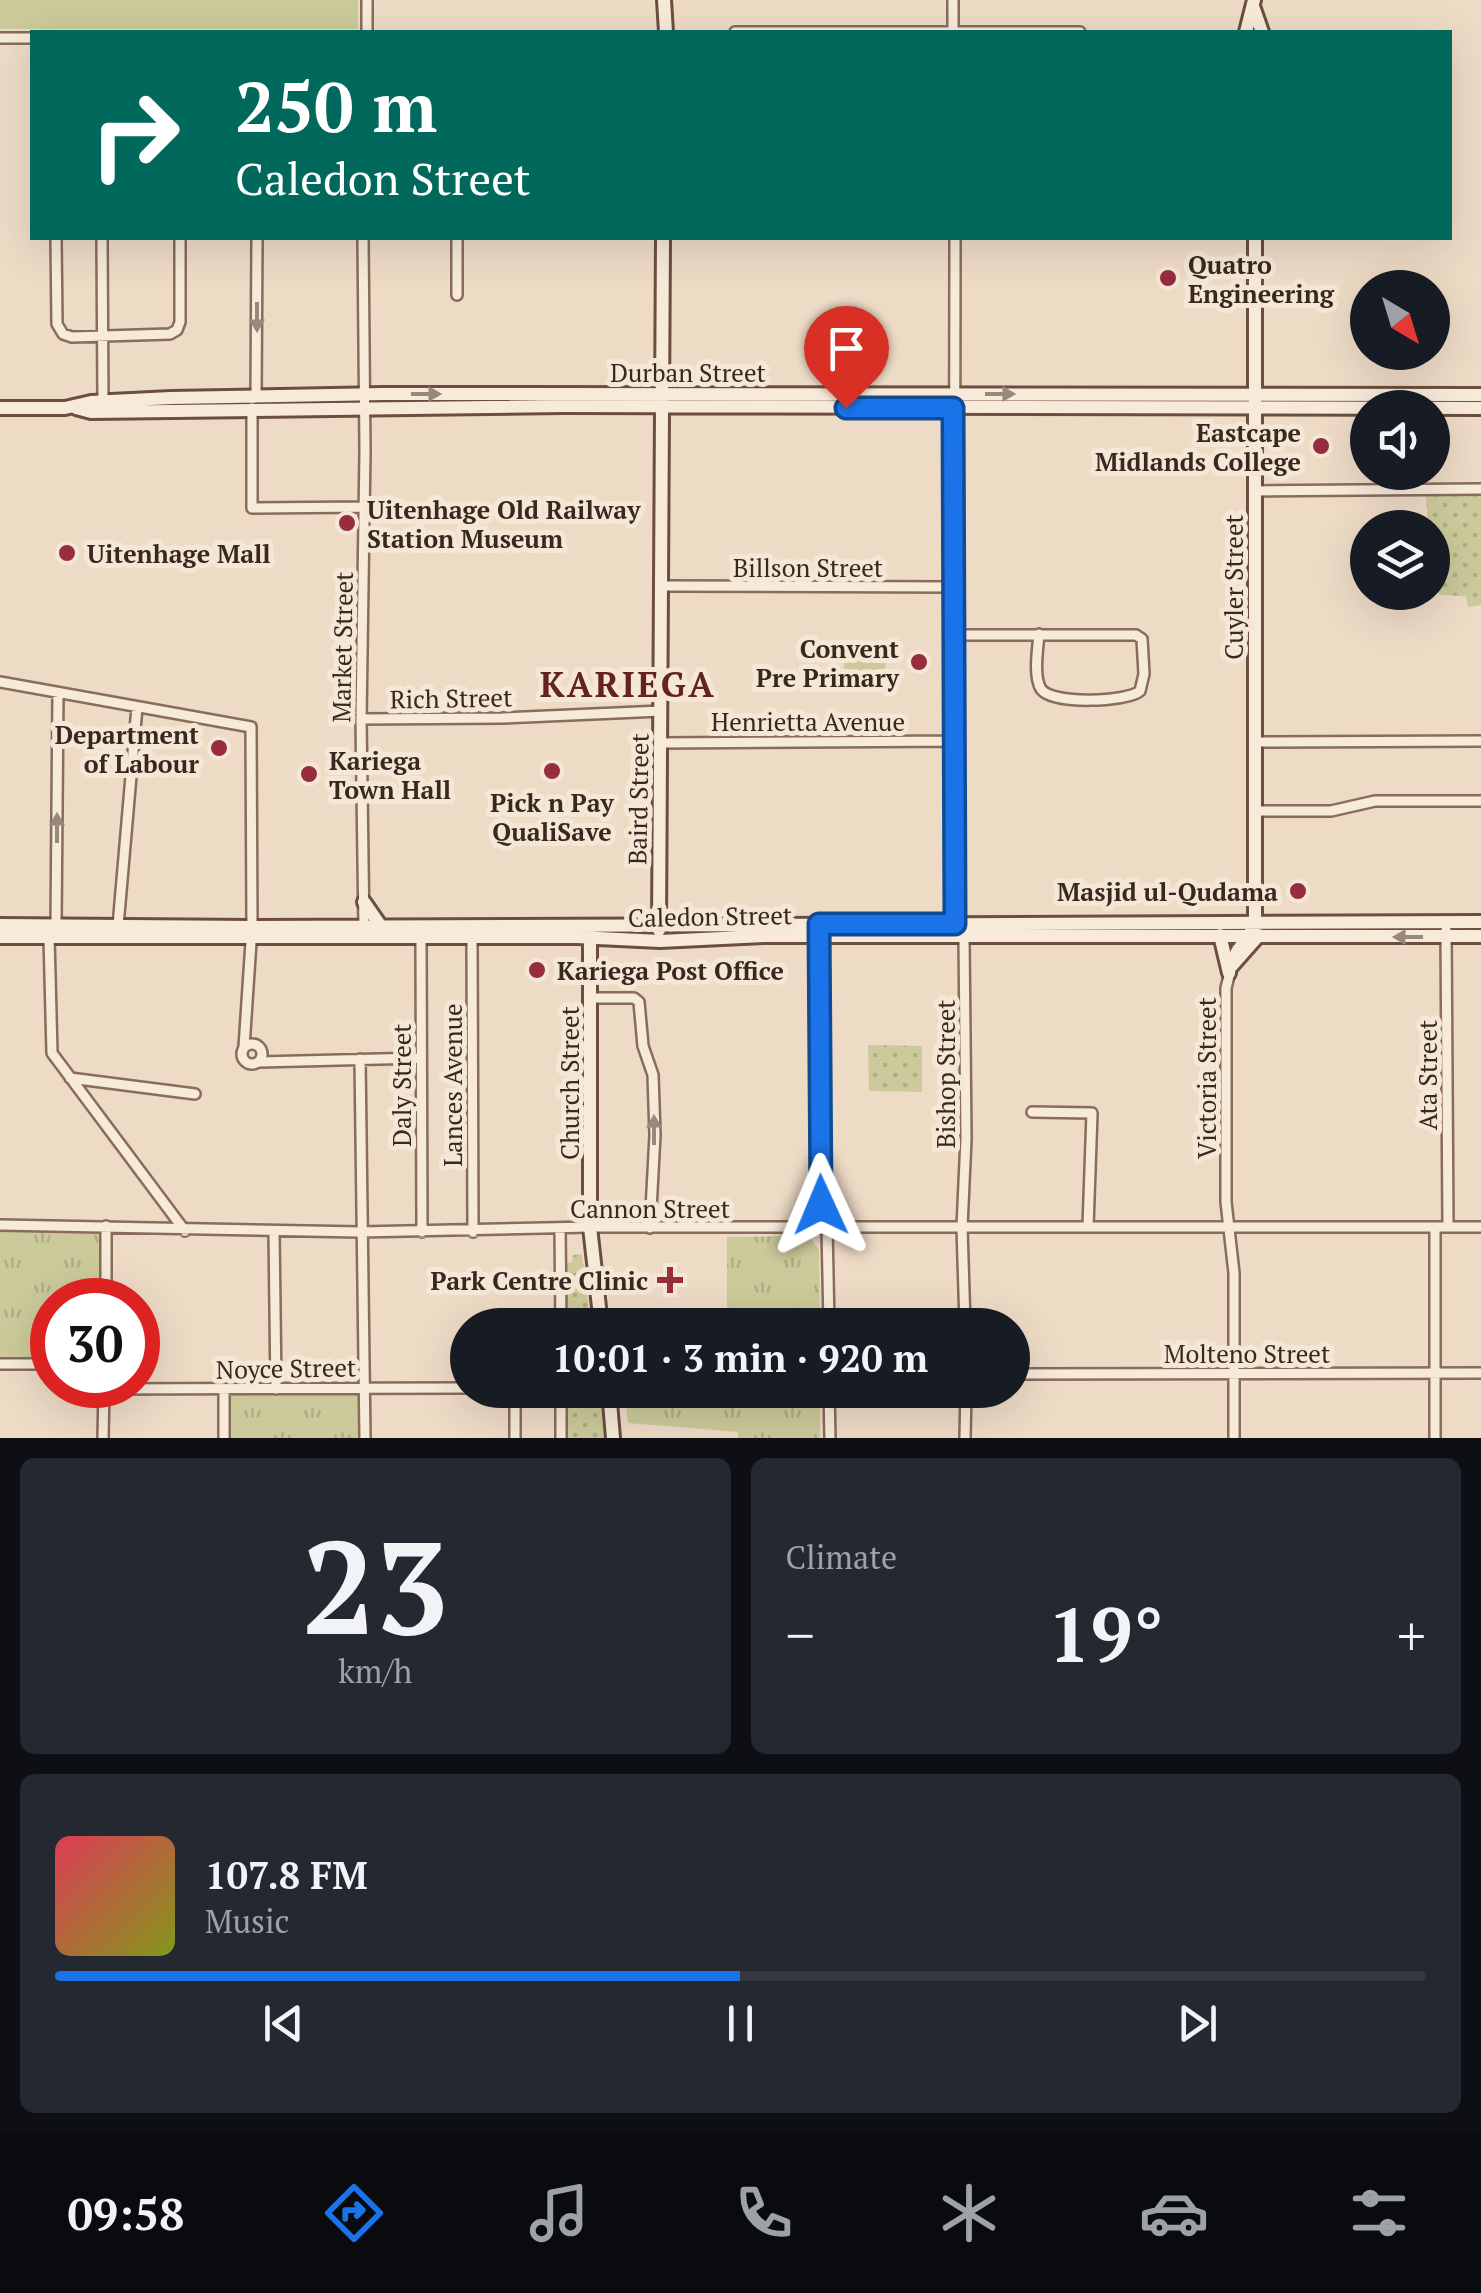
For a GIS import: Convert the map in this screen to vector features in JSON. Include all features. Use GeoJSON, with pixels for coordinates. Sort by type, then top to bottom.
{"type":"FeatureCollection","features":[{"type":"Feature","properties":{"kind":"main road"},"geometry":{"type":"LineString","coordinates":[[664,0],[666,30]]}},
{"type":"Feature","properties":{"kind":"main road"},"geometry":{"type":"LineString","coordinates":[[1250,30],[1254,4]]}},
{"type":"Feature","properties":{"kind":"main road","name":"Baird Street"},"geometry":{"type":"LineString","coordinates":[[660,941],[662,240]]}},
{"type":"Feature","properties":{"kind":"main road","name":"Cuyler Street"},"geometry":{"type":"LineString","coordinates":[[1254,240],[1254,931]]}},
{"type":"Feature","properties":{"kind":"main road","name":"Durban Street"},"geometry":{"type":"LineString","coordinates":[[0,408],[365,401],[1256,401],[1481,395]]}},
{"type":"Feature","properties":{"kind":"main road","name":"Durban Street"},"geometry":{"type":"LineString","coordinates":[[1256,401],[1481,408]]}},
{"type":"Feature","properties":{"kind":"main road"},"geometry":{"type":"LineString","coordinates":[[364,902],[380,925]]}},
{"type":"Feature","properties":{"kind":"main road","name":"Caledon Street"},"geometry":{"type":"LineString","coordinates":[[1446,930],[1481,922]]}},
{"type":"Feature","properties":{"kind":"main road"},"geometry":{"type":"LineString","coordinates":[[577,924],[590,939],[604,924]]}},
{"type":"Feature","properties":{"kind":"main road","name":"Caledon Street"},"geometry":{"type":"LineString","coordinates":[[364,932],[380,925],[577,924],[964,937],[1254,931]]}},
{"type":"Feature","properties":{"kind":"main road","name":"Caledon Street"},"geometry":{"type":"LineString","coordinates":[[0,925],[52,932],[364,932],[420,938],[660,941],[955,924],[1254,931],[1446,930],[1481,936]]}},
{"type":"Feature","properties":{"kind":"main road","name":"Caledon Street"},"geometry":{"type":"LineString","coordinates":[[0,937],[118,926],[252,932]]}},
{"type":"Feature","properties":{"kind":"main road"},"geometry":{"type":"LineString","coordinates":[[1229,971],[1254,931]]}},
{"type":"Feature","properties":{"kind":"main road"},"geometry":{"type":"LineString","coordinates":[[1220,934],[1229,971]]}},
{"type":"Feature","properties":{"kind":"main road","name":"Church Street"},"geometry":{"type":"LineString","coordinates":[[590,939],[590,1227],[600,1308]]}},
{"type":"Feature","properties":{"kind":"main road"},"geometry":{"type":"LineString","coordinates":[[610,1408],[613,1438]]}},
{"type":"Feature","properties":{"kind":"street"},"geometry":{"type":"LineString","coordinates":[[367,30],[368,0]]}},
{"type":"Feature","properties":{"kind":"street"},"geometry":{"type":"LineString","coordinates":[[953,0],[953,30]]}},
{"type":"Feature","properties":{"kind":"street"},"geometry":{"type":"LineString","coordinates":[[0,38],[30,38]]}},
{"type":"Feature","properties":{"kind":"street"},"geometry":{"type":"LineString","coordinates":[[56,240],[58,328],[68,338],[170,334],[178,330],[180,240]]}},
{"type":"Feature","properties":{"kind":"street"},"geometry":{"type":"LineString","coordinates":[[102,240],[103,407]]}},
{"type":"Feature","properties":{"kind":"street"},"geometry":{"type":"LineString","coordinates":[[257,240],[252,508],[364,508]]}},
{"type":"Feature","properties":{"kind":"street","name":"Market Street"},"geometry":{"type":"LineString","coordinates":[[363,240],[364,932]]}},
{"type":"Feature","properties":{"kind":"street"},"geometry":{"type":"LineString","coordinates":[[457,295],[458,240]]}},
{"type":"Feature","properties":{"kind":"street"},"geometry":{"type":"LineString","coordinates":[[954,240],[955,924],[964,937]]}},
{"type":"Feature","properties":{"kind":"street"},"geometry":{"type":"LineString","coordinates":[[1255,492],[1481,489]]}},
{"type":"Feature","properties":{"kind":"street","name":"Billson Street"},"geometry":{"type":"LineString","coordinates":[[662,586],[953,588]]}},
{"type":"Feature","properties":{"kind":"street"},"geometry":{"type":"LineString","coordinates":[[953,635],[1039,634],[1138,636],[1142,639],[1142,688],[1135,696],[1124,699],[1047,695],[1038,683],[1039,634]]}},
{"type":"Feature","properties":{"kind":"street"},"geometry":{"type":"LineString","coordinates":[[0,682],[250,727],[252,932],[244,1061],[251,1064],[259,1052]]}},
{"type":"Feature","properties":{"kind":"street"},"geometry":{"type":"LineString","coordinates":[[58,694],[51,1051],[185,1231]]}},
{"type":"Feature","properties":{"kind":"street"},"geometry":{"type":"LineString","coordinates":[[118,926],[137,707]]}},
{"type":"Feature","properties":{"kind":"street","name":"Rich Street"},"geometry":{"type":"LineString","coordinates":[[361,720],[661,711]]}},
{"type":"Feature","properties":{"kind":"street","name":"Henrietta Avenue"},"geometry":{"type":"LineString","coordinates":[[661,742],[955,740]]}},
{"type":"Feature","properties":{"kind":"street"},"geometry":{"type":"LineString","coordinates":[[1257,742],[1481,740]]}},
{"type":"Feature","properties":{"kind":"street"},"geometry":{"type":"LineString","coordinates":[[1257,810],[1331,812],[1374,801],[1481,801]]}},
{"type":"Feature","properties":{"kind":"street"},"geometry":{"type":"LineString","coordinates":[[819,930],[821,1205],[829,1308]]}},
{"type":"Feature","properties":{"kind":"street","name":"Ata Street"},"geometry":{"type":"LineString","coordinates":[[1446,930],[1448,1227]]}},
{"type":"Feature","properties":{"kind":"street","name":"Bishop Street"},"geometry":{"type":"LineString","coordinates":[[964,937],[965,1308]]}},
{"type":"Feature","properties":{"kind":"street","name":"Daly Street"},"geometry":{"type":"LineString","coordinates":[[420,938],[422,1232]]}},
{"type":"Feature","properties":{"kind":"street","name":"Lances Avenue"},"geometry":{"type":"LineString","coordinates":[[472,938],[472,1232]]}},
{"type":"Feature","properties":{"kind":"street","name":"Victoria Street"},"geometry":{"type":"LineString","coordinates":[[1229,971],[1226,988],[1234,1438]]}},
{"type":"Feature","properties":{"kind":"street"},"geometry":{"type":"LineString","coordinates":[[592,998],[636,998],[639,1002],[643,1046],[653,1075],[655,1135],[650,1228]]}},
{"type":"Feature","properties":{"kind":"street"},"geometry":{"type":"LineString","coordinates":[[246,1024],[259,1052]]}},
{"type":"Feature","properties":{"kind":"street"},"geometry":{"type":"LineString","coordinates":[[244,1047],[278,1059],[420,1058]]}},
{"type":"Feature","properties":{"kind":"street"},"geometry":{"type":"LineString","coordinates":[[360,1059],[364,1438]]}},
{"type":"Feature","properties":{"kind":"street"},"geometry":{"type":"LineString","coordinates":[[70,1078],[196,1094]]}},
{"type":"Feature","properties":{"kind":"street"},"geometry":{"type":"LineString","coordinates":[[1032,1112],[1092,1112],[1088,1228]]}},
{"type":"Feature","properties":{"kind":"street","name":"Cannon Street"},"geometry":{"type":"LineString","coordinates":[[0,1224],[360,1232],[590,1227],[1481,1227]]}},
{"type":"Feature","properties":{"kind":"street"},"geometry":{"type":"LineString","coordinates":[[106,1226],[106,1278]]}},
{"type":"Feature","properties":{"kind":"street"},"geometry":{"type":"LineString","coordinates":[[1435,1227],[1435,1438]]}},
{"type":"Feature","properties":{"kind":"street"},"geometry":{"type":"LineString","coordinates":[[560,1228],[561,1308]]}},
{"type":"Feature","properties":{"kind":"street"},"geometry":{"type":"LineString","coordinates":[[274,1231],[276,1389]]}},
{"type":"Feature","properties":{"kind":"street"},"geometry":{"type":"LineString","coordinates":[[0,1364],[30,1364]]}},
{"type":"Feature","properties":{"kind":"street","name":"Molteno Street"},"geometry":{"type":"LineString","coordinates":[[1030,1374],[1481,1373]]}},
{"type":"Feature","properties":{"kind":"street","name":"Noyce Street"},"geometry":{"type":"LineString","coordinates":[[160,1388],[450,1388]]}},
{"type":"Feature","properties":{"kind":"street"},"geometry":{"type":"LineString","coordinates":[[224,1389],[224,1438]]}},
{"type":"Feature","properties":{"kind":"street"},"geometry":{"type":"LineString","coordinates":[[103,1438],[104,1408]]}},
{"type":"Feature","properties":{"kind":"street"},"geometry":{"type":"LineString","coordinates":[[515,1408],[515,1438]]}},
{"type":"Feature","properties":{"kind":"street"},"geometry":{"type":"LineString","coordinates":[[561,1408],[561,1438]]}},
{"type":"Feature","properties":{"kind":"street"},"geometry":{"type":"LineString","coordinates":[[830,1408],[830,1438]]}},
{"type":"Feature","properties":{"kind":"street"},"geometry":{"type":"LineString","coordinates":[[966,1408],[966,1438]]}},
{"type":"Feature","properties":{"kind":"green space"},"geometry":{"type":"Polygon","coordinates":[[[0,0],[358,0],[358,29],[0,29],[0,0]]]}},
{"type":"Feature","properties":{"kind":"green space"},"geometry":{"type":"Polygon","coordinates":[[[1481,495],[1481,605],[1468,607],[1466,596],[1450,595],[1450,510],[1427,510],[1426,496],[1481,495]]]}},
{"type":"Feature","properties":{"kind":"green space"},"geometry":{"type":"Polygon","coordinates":[[[845,643],[886,644],[885,679],[844,678],[845,643]]]}},
{"type":"Feature","properties":{"kind":"green space"},"geometry":{"type":"Polygon","coordinates":[[[868,1045],[922,1046],[922,1092],[869,1091],[868,1045]]]}},
{"type":"Feature","properties":{"kind":"green space"},"geometry":{"type":"Polygon","coordinates":[[[0,1225],[106,1226],[105,1278],[30,1278],[30,1364],[0,1364],[0,1225]]]}},
{"type":"Feature","properties":{"kind":"green space"},"geometry":{"type":"Polygon","coordinates":[[[809,1236],[819,1250],[820,1308],[727,1308],[727,1237],[809,1236]]]}},
{"type":"Feature","properties":{"kind":"green space"},"geometry":{"type":"Polygon","coordinates":[[[582,1254],[589,1308],[566,1308],[565,1270],[573,1255],[582,1254]]]}},
{"type":"Feature","properties":{"kind":"green space"},"geometry":{"type":"Polygon","coordinates":[[[365,1388],[365,1438],[224,1438],[224,1389],[365,1388]]]}},
{"type":"Feature","properties":{"kind":"green space"},"geometry":{"type":"Polygon","coordinates":[[[565,1408],[602,1408],[604,1438],[566,1438],[565,1408]]]}},
{"type":"Feature","properties":{"kind":"green space"},"geometry":{"type":"Polygon","coordinates":[[[626,1408],[820,1408],[820,1438],[738,1438],[738,1432],[628,1423],[626,1408]]]}},
{"type":"Feature","properties":{"kind":"place","name":"Quatro Engineering"},"geometry":{"type":"Point","coordinates":[1168,278]}},
{"type":"Feature","properties":{"kind":"place","name":"Eastcape Midlands College"},"geometry":{"type":"Point","coordinates":[1321,446]}},
{"type":"Feature","properties":{"kind":"place","name":"Uitenhage Old Railway Station Museum"},"geometry":{"type":"Point","coordinates":[347,523]}},
{"type":"Feature","properties":{"kind":"place","name":"Uitenhage Mall"},"geometry":{"type":"Point","coordinates":[67,553]}},
{"type":"Feature","properties":{"kind":"place","name":"Convent Pre Primary"},"geometry":{"type":"Point","coordinates":[919,662]}},
{"type":"Feature","properties":{"kind":"place","name":"Department of Labour"},"geometry":{"type":"Point","coordinates":[219,748]}},
{"type":"Feature","properties":{"kind":"place","name":"Pick n Pay QualiSave"},"geometry":{"type":"Point","coordinates":[552,771]}},
{"type":"Feature","properties":{"kind":"place","name":"Kariega Town Hall"},"geometry":{"type":"Point","coordinates":[309,774]}},
{"type":"Feature","properties":{"kind":"place","name":"Masjid ul-Qudama"},"geometry":{"type":"Point","coordinates":[1298,891]}},
{"type":"Feature","properties":{"kind":"place","name":"Kariega Post Office"},"geometry":{"type":"Point","coordinates":[537,970]}},
{"type":"Feature","properties":{"kind":"place","name":"Park Centre Clinic"},"geometry":{"type":"Point","coordinates":[670,1280]}},
{"type":"Feature","properties":{"kind":"district","name":"KARIEGA"},"geometry":{"type":"Point","coordinates":[628,684]}},
{"type":"Feature","properties":{"kind":"route"},"geometry":{"type":"LineString","coordinates":[[821,1205],[819,924],[955,924],[953,408],[846,408]]}}]}
